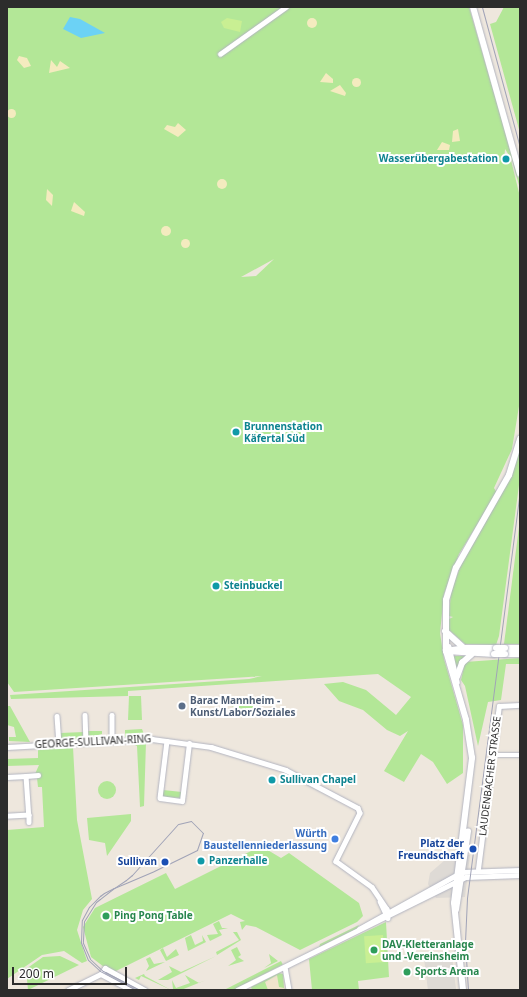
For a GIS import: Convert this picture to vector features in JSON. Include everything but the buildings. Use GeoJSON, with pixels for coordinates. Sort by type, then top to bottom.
{"type":"FeatureCollection","features":[{"type":"Feature","properties":{"kind":"main road"},"geometry":{"type":"LineString","coordinates":[[473,7],[520,174]]}},
{"type":"Feature","properties":{"kind":"main road"},"geometry":{"type":"LineString","coordinates":[[495,651],[472,654],[449,651],[445,619],[456,568],[509,475],[520,439]]}},
{"type":"Feature","properties":{"kind":"main road"},"geometry":{"type":"LineString","coordinates":[[446,633],[464,648],[495,651],[520,648]]}},
{"type":"Feature","properties":{"kind":"main road"},"geometry":{"type":"LineString","coordinates":[[505,651],[520,654]]}},
{"type":"Feature","properties":{"kind":"street"},"geometry":{"type":"LineString","coordinates":[[220,54],[286,7]]}},
{"type":"Feature","properties":{"kind":"street"},"geometry":{"type":"LineString","coordinates":[[449,651],[464,648]]}},
{"type":"Feature","properties":{"kind":"street"},"geometry":{"type":"LineString","coordinates":[[449,651],[457,681],[458,694]]}},
{"type":"Feature","properties":{"kind":"street"},"geometry":{"type":"LineString","coordinates":[[449,651],[470,740],[474,789],[458,877],[455,912],[462,990]]}},
{"type":"Feature","properties":{"kind":"street"},"geometry":{"type":"LineString","coordinates":[[457,681],[462,663],[472,654]]}},
{"type":"Feature","properties":{"kind":"street","name":"LAUDENBACHER STRASSE"},"geometry":{"type":"LineString","coordinates":[[478,869],[499,706],[520,705]]}},
{"type":"Feature","properties":{"kind":"street"},"geometry":{"type":"LineString","coordinates":[[85,715],[86,741]]}},
{"type":"Feature","properties":{"kind":"street"},"geometry":{"type":"LineString","coordinates":[[112,715],[112,739]]}},
{"type":"Feature","properties":{"kind":"street"},"geometry":{"type":"LineString","coordinates":[[57,716],[59,742]]}},
{"type":"Feature","properties":{"kind":"street","name":"GEORGE-SULLIVAN-RING"},"geometry":{"type":"LineString","coordinates":[[7,747],[112,739],[167,741],[189,743],[278,766],[356,806],[360,812],[336,861],[367,882],[380,901],[387,915]]}},
{"type":"Feature","properties":{"kind":"street"},"geometry":{"type":"LineString","coordinates":[[167,741],[160,798],[182,801],[189,743]]}},
{"type":"Feature","properties":{"kind":"street"},"geometry":{"type":"LineString","coordinates":[[493,755],[520,755]]}},
{"type":"Feature","properties":{"kind":"street"},"geometry":{"type":"LineString","coordinates":[[7,777],[38,775]]}},
{"type":"Feature","properties":{"kind":"street"},"geometry":{"type":"LineString","coordinates":[[26,776],[24,788],[25,805],[29,815],[29,822]]}},
{"type":"Feature","properties":{"kind":"street"},"geometry":{"type":"LineString","coordinates":[[7,816],[29,815]]}},
{"type":"Feature","properties":{"kind":"street"},"geometry":{"type":"LineString","coordinates":[[238,990],[356,932],[458,877],[478,869],[520,870]]}},
{"type":"Feature","properties":{"kind":"street"},"geometry":{"type":"LineString","coordinates":[[387,915],[436,892],[458,877],[520,875]]}},
{"type":"Feature","properties":{"kind":"street"},"geometry":{"type":"LineString","coordinates":[[285,967],[289,990]]}},
{"type":"Feature","properties":{"kind":"street"},"geometry":{"type":"LineString","coordinates":[[68,990],[101,974],[105,968],[145,990]]}},
{"type":"Feature","properties":{"kind":"street"},"geometry":{"type":"LineString","coordinates":[[101,974],[131,990]]}},
{"type":"Feature","properties":{"kind":"shaded area","name":"Platz der Freundschaft"},"geometry":{"type":"Polygon","coordinates":[[[453,853],[470,855],[465,897],[436,898],[428,884],[430,873],[453,853]]]}},
{"type":"Feature","properties":{"kind":"shaded area"},"geometry":{"type":"Polygon","coordinates":[[[452,956],[456,990],[428,990],[424,959],[452,956]]]}},
{"type":"Feature","properties":{"kind":"shaded area"},"geometry":{"type":"Polygon","coordinates":[[[279,973],[283,974],[285,990],[252,990],[251,987],[279,973]]]}},
{"type":"Feature","properties":{"kind":"green space"},"geometry":{"type":"Polygon","coordinates":[[[7,7],[469,7],[520,182],[520,189],[512,160],[505,149],[504,162],[511,160],[520,197],[520,400],[512,449],[494,488],[497,493],[459,554],[444,594],[440,633],[444,659],[463,725],[463,773],[447,784],[433,762],[421,754],[404,782],[384,771],[408,731],[400,736],[387,730],[363,710],[339,701],[324,684],[343,682],[366,690],[396,715],[411,697],[378,674],[128,691],[128,696],[11,699],[10,695],[249,679],[262,676],[14,692],[7,682],[7,7]],[[274,259],[241,277],[256,276],[274,259]]]}},
{"type":"Feature","properties":{"kind":"green space"},"geometry":{"type":"Polygon","coordinates":[[[504,7],[520,7],[520,133],[490,24],[496,22],[504,7]]]}},
{"type":"Feature","properties":{"kind":"green space"},"geometry":{"type":"Polygon","coordinates":[[[227,18],[242,21],[240,32],[224,28],[221,22],[227,18]]]}},
{"type":"Feature","properties":{"kind":"green space"},"geometry":{"type":"Polygon","coordinates":[[[520,450],[519,485],[499,636],[496,645],[465,644],[449,630],[449,619],[453,617],[449,616],[451,591],[461,565],[507,484],[520,450]]]}},
{"type":"Feature","properties":{"kind":"green space"},"geometry":{"type":"Polygon","coordinates":[[[520,519],[520,644],[504,644],[520,519]]]}},
{"type":"Feature","properties":{"kind":"green space"},"geometry":{"type":"Polygon","coordinates":[[[453,656],[466,656],[457,671],[453,656]]]}},
{"type":"Feature","properties":{"kind":"green space"},"geometry":{"type":"Polygon","coordinates":[[[520,658],[520,664],[506,664],[501,700],[488,702],[478,746],[465,686],[461,680],[465,662],[520,658]]]}},
{"type":"Feature","properties":{"kind":"green space"},"geometry":{"type":"Polygon","coordinates":[[[129,696],[141,696],[142,720],[128,720],[129,696]]]}},
{"type":"Feature","properties":{"kind":"green space"},"geometry":{"type":"Polygon","coordinates":[[[237,699],[256,703],[263,714],[231,706],[237,699]]]}},
{"type":"Feature","properties":{"kind":"green space"},"geometry":{"type":"Polygon","coordinates":[[[7,706],[10,706],[30,742],[9,741],[9,737],[16,737],[14,727],[7,725],[7,706]]]}},
{"type":"Feature","properties":{"kind":"green space"},"geometry":{"type":"Polygon","coordinates":[[[142,729],[145,737],[125,737],[125,730],[142,729]]]}},
{"type":"Feature","properties":{"kind":"green space"},"geometry":{"type":"Polygon","coordinates":[[[87,731],[102,731],[102,734],[87,738],[87,731]]]}},
{"type":"Feature","properties":{"kind":"green space"},"geometry":{"type":"Polygon","coordinates":[[[84,732],[82,739],[70,739],[70,736],[61,739],[60,733],[84,732]]]}},
{"type":"Feature","properties":{"kind":"green space"},"geometry":{"type":"Polygon","coordinates":[[[129,742],[146,742],[144,806],[140,807],[137,746],[129,742]]]}},
{"type":"Feature","properties":{"kind":"green space"},"geometry":{"type":"Polygon","coordinates":[[[73,747],[77,820],[92,899],[83,910],[77,930],[87,961],[82,963],[64,951],[42,955],[7,979],[7,830],[44,827],[42,787],[38,787],[37,778],[33,778],[41,777],[35,774],[39,765],[7,766],[7,759],[38,758],[38,750],[43,748],[73,747]]]}},
{"type":"Feature","properties":{"kind":"green space"},"geometry":{"type":"Polygon","coordinates":[[[107,781],[113,784],[116,790],[113,796],[107,799],[101,796],[98,790],[101,784],[107,781]]]}},
{"type":"Feature","properties":{"kind":"green space"},"geometry":{"type":"Polygon","coordinates":[[[163,790],[182,792],[181,798],[163,797],[163,790]]]}},
{"type":"Feature","properties":{"kind":"green space"},"geometry":{"type":"Polygon","coordinates":[[[131,814],[131,821],[107,856],[105,843],[89,840],[87,818],[131,814]]]}},
{"type":"Feature","properties":{"kind":"green space"},"geometry":{"type":"Polygon","coordinates":[[[261,846],[281,858],[289,853],[359,903],[363,916],[357,922],[300,950],[256,927],[246,925],[242,930],[240,922],[245,921],[231,914],[112,973],[91,957],[83,927],[95,908],[166,873],[175,889],[261,846]]]}},
{"type":"Feature","properties":{"kind":"green space"},"geometry":{"type":"Polygon","coordinates":[[[219,921],[222,928],[228,928],[219,930],[222,935],[210,941],[207,935],[218,934],[213,924],[219,921]]]}},
{"type":"Feature","properties":{"kind":"green space"},"geometry":{"type":"Polygon","coordinates":[[[386,922],[389,977],[358,981],[359,990],[312,990],[309,959],[386,922]]]}},
{"type":"Feature","properties":{"kind":"green space"},"geometry":{"type":"Polygon","coordinates":[[[359,925],[355,931],[319,948],[320,944],[359,925]]]}},
{"type":"Feature","properties":{"kind":"green space"},"geometry":{"type":"Polygon","coordinates":[[[233,932],[237,932],[241,940],[217,955],[216,952],[239,940],[233,932]]]}},
{"type":"Feature","properties":{"kind":"green space"},"geometry":{"type":"Polygon","coordinates":[[[191,935],[195,945],[203,941],[202,935],[206,942],[188,951],[185,938],[191,935]]]}},
{"type":"Feature","properties":{"kind":"green space","name":"DAV-Kletteranlage und -Vereinsheim"},"geometry":{"type":"Polygon","coordinates":[[[383,935],[385,962],[366,963],[364,936],[383,935]]]}},
{"type":"Feature","properties":{"kind":"green space"},"geometry":{"type":"Polygon","coordinates":[[[237,947],[241,955],[238,957],[244,961],[228,966],[236,960],[231,950],[237,947]]]}},
{"type":"Feature","properties":{"kind":"green space"},"geometry":{"type":"Polygon","coordinates":[[[163,948],[167,957],[176,949],[179,955],[166,961],[160,950],[163,948]]]}},
{"type":"Feature","properties":{"kind":"green space"},"geometry":{"type":"Polygon","coordinates":[[[269,954],[278,961],[264,968],[271,963],[269,954]]]}},
{"type":"Feature","properties":{"kind":"green space"},"geometry":{"type":"Polygon","coordinates":[[[60,956],[79,965],[28,990],[26,969],[43,957],[60,956]]]}},
{"type":"Feature","properties":{"kind":"green space"},"geometry":{"type":"Polygon","coordinates":[[[216,956],[168,980],[158,980],[172,972],[169,966],[181,972],[216,956]]]}},
{"type":"Feature","properties":{"kind":"green space"},"geometry":{"type":"Polygon","coordinates":[[[150,957],[154,964],[165,962],[146,971],[149,966],[146,959],[150,957]]]}},
{"type":"Feature","properties":{"kind":"green space"},"geometry":{"type":"Polygon","coordinates":[[[281,961],[283,965],[233,990],[224,990],[281,961]]]}},
{"type":"Feature","properties":{"kind":"green space"},"geometry":{"type":"Polygon","coordinates":[[[279,973],[283,974],[284,988],[279,987],[277,975],[265,982],[268,990],[252,990],[251,987],[279,973]]]}},
{"type":"Feature","properties":{"kind":"green space"},"geometry":{"type":"Polygon","coordinates":[[[144,974],[145,976],[171,990],[141,976],[139,980],[135,978],[144,974]]]}},
{"type":"Feature","properties":{"kind":"green space"},"geometry":{"type":"Polygon","coordinates":[[[185,975],[199,983],[181,990],[173,989],[172,980],[176,988],[190,983],[185,975]]]}},
{"type":"Feature","properties":{"kind":"sand"},"geometry":{"type":"Polygon","coordinates":[[[310,18],[314,18],[316,19],[316,27],[310,28],[307,25],[307,21],[310,18]]]}},
{"type":"Feature","properties":{"kind":"sand"},"geometry":{"type":"Polygon","coordinates":[[[19,56],[27,58],[31,66],[24,68],[17,60],[19,56]]]}},
{"type":"Feature","properties":{"kind":"sand"},"geometry":{"type":"Polygon","coordinates":[[[51,60],[57,67],[60,61],[70,68],[49,73],[51,60]]]}},
{"type":"Feature","properties":{"kind":"sand"},"geometry":{"type":"Polygon","coordinates":[[[326,73],[333,79],[333,83],[320,82],[326,73]]]}},
{"type":"Feature","properties":{"kind":"sand"},"geometry":{"type":"Polygon","coordinates":[[[354,78],[358,78],[360,82],[358,86],[354,86],[352,84],[352,80],[354,78]]]}},
{"type":"Feature","properties":{"kind":"sand"},"geometry":{"type":"Polygon","coordinates":[[[340,85],[346,93],[345,96],[330,91],[340,85]]]}},
{"type":"Feature","properties":{"kind":"sand"},"geometry":{"type":"Polygon","coordinates":[[[9,109],[13,109],[15,113],[13,117],[9,117],[7,115],[7,111],[9,109]]]}},
{"type":"Feature","properties":{"kind":"sand"},"geometry":{"type":"Polygon","coordinates":[[[178,123],[186,130],[178,137],[164,129],[167,125],[175,127],[178,123]]]}},
{"type":"Feature","properties":{"kind":"sand"},"geometry":{"type":"Polygon","coordinates":[[[458,129],[460,141],[452,142],[453,131],[458,129]]]}},
{"type":"Feature","properties":{"kind":"sand"},"geometry":{"type":"Polygon","coordinates":[[[442,142],[450,145],[449,150],[437,150],[442,142]]]}},
{"type":"Feature","properties":{"kind":"sand"},"geometry":{"type":"Polygon","coordinates":[[[220,179],[224,179],[226,180],[226,188],[220,189],[217,186],[217,182],[220,179]]]}},
{"type":"Feature","properties":{"kind":"sand"},"geometry":{"type":"Polygon","coordinates":[[[47,189],[53,195],[52,206],[46,200],[47,189]]]}},
{"type":"Feature","properties":{"kind":"sand"},"geometry":{"type":"Polygon","coordinates":[[[74,202],[85,212],[84,216],[71,211],[74,202]]]}},
{"type":"Feature","properties":{"kind":"sand"},"geometry":{"type":"Polygon","coordinates":[[[164,226],[168,226],[170,227],[170,235],[164,236],[161,233],[161,229],[164,226]]]}},
{"type":"Feature","properties":{"kind":"sand"},"geometry":{"type":"Polygon","coordinates":[[[185,238],[190,243],[185,248],[180,243],[185,238]]]}},
{"type":"Feature","properties":{"kind":"water"},"geometry":{"type":"Polygon","coordinates":[[[70,17],[80,19],[105,33],[81,38],[63,29],[70,17]]]}},
{"type":"Feature","properties":{"kind":"tram line"},"geometry":{"type":"LineString","coordinates":[[136,990],[100,971],[88,960],[81,943],[82,920],[89,907],[104,893],[114,888],[154,871],[197,850],[203,833],[191,821],[178,824],[132,875],[126,880],[114,888],[96,902],[84,921],[83,943],[90,959],[103,971],[140,990]]}},
{"type":"Feature","properties":{"kind":"railway"},"geometry":{"type":"LineString","coordinates":[[482,7],[520,148]]}},
{"type":"Feature","properties":{"kind":"railway"},"geometry":{"type":"LineString","coordinates":[[468,990],[465,942],[467,898],[520,488]]}},
{"type":"Feature","properties":{"kind":"place","name":"Wasserübergabestation"},"geometry":{"type":"Point","coordinates":[506,159]}},
{"type":"Feature","properties":{"kind":"place","name":"Brunnenstation Käfertal Süd"},"geometry":{"type":"Point","coordinates":[236,432]}},
{"type":"Feature","properties":{"kind":"place","name":"Steinbuckel"},"geometry":{"type":"Point","coordinates":[216,586]}},
{"type":"Feature","properties":{"kind":"place","name":"Barac Mannheim - Kunst/Labor/Soziales"},"geometry":{"type":"Point","coordinates":[182,706]}},
{"type":"Feature","properties":{"kind":"place","name":"Sullivan Chapel"},"geometry":{"type":"Point","coordinates":[272,780]}},
{"type":"Feature","properties":{"kind":"place","name":"Würth Baustellenniederlassung"},"geometry":{"type":"Point","coordinates":[335,839]}},
{"type":"Feature","properties":{"kind":"place","name":"Platz der Freundschaft"},"geometry":{"type":"Point","coordinates":[473,849]}},
{"type":"Feature","properties":{"kind":"place","name":"Panzerhalle"},"geometry":{"type":"Point","coordinates":[201,861]}},
{"type":"Feature","properties":{"kind":"place","name":"Sullivan"},"geometry":{"type":"Point","coordinates":[165,862]}},
{"type":"Feature","properties":{"kind":"place","name":"Ping Pong Table"},"geometry":{"type":"Point","coordinates":[106,916]}},
{"type":"Feature","properties":{"kind":"place","name":"DAV-Kletteranlage und -Vereinsheim"},"geometry":{"type":"Point","coordinates":[374,950]}},
{"type":"Feature","properties":{"kind":"place","name":"Sports Arena"},"geometry":{"type":"Point","coordinates":[407,972]}}]}
